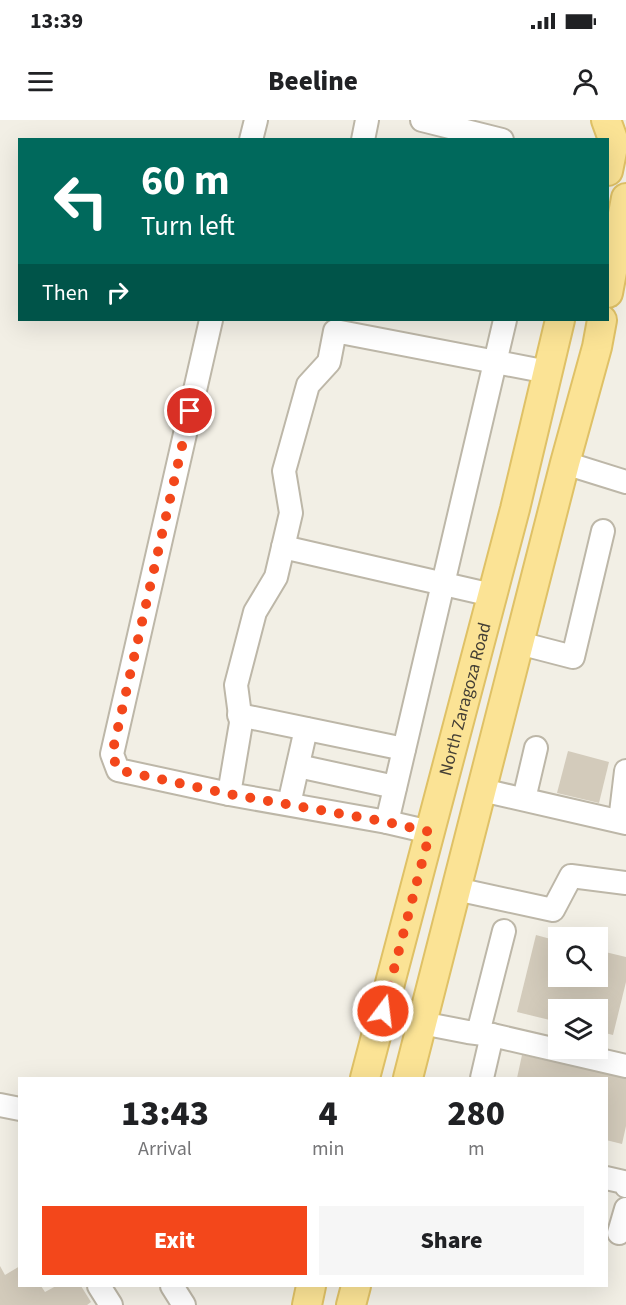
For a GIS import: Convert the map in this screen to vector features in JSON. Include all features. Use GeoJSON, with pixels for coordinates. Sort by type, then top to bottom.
{"type":"FeatureCollection","features":[{"type":"Feature","properties":{"kind":"main road"},"geometry":{"type":"LineString","coordinates":[[596,138],[600,120]]}},
{"type":"Feature","properties":{"kind":"main road"},"geometry":{"type":"LineString","coordinates":[[606,120],[614,142],[609,166]]}},
{"type":"Feature","properties":{"kind":"main road"},"geometry":{"type":"LineString","coordinates":[[609,290],[620,261],[626,198]]}},
{"type":"Feature","properties":{"kind":"main road","name":"North Zaragoza Road"},"geometry":{"type":"LineString","coordinates":[[365,1077],[515,509],[560,321]]}},
{"type":"Feature","properties":{"kind":"main road"},"geometry":{"type":"LineString","coordinates":[[565,463],[554,459],[550,447],[576,321]]}},
{"type":"Feature","properties":{"kind":"main road","name":"North Zaragoza Road"},"geometry":{"type":"LineString","coordinates":[[408,1077],[602,321]]}},
{"type":"Feature","properties":{"kind":"main road"},"geometry":{"type":"LineString","coordinates":[[492,595],[501,605],[504,632],[485,711],[492,748]]}},
{"type":"Feature","properties":{"kind":"main road"},"geometry":{"type":"LineString","coordinates":[[306,1305],[311,1287]]}},
{"type":"Feature","properties":{"kind":"main road"},"geometry":{"type":"LineString","coordinates":[[351,1305],[356,1287]]}},
{"type":"Feature","properties":{"kind":"street"},"geometry":{"type":"LineString","coordinates":[[252,138],[256,120]]}},
{"type":"Feature","properties":{"kind":"street"},"geometry":{"type":"LineString","coordinates":[[363,138],[367,120]]}},
{"type":"Feature","properties":{"kind":"street"},"geometry":{"type":"LineString","coordinates":[[422,120],[494,138]]}},
{"type":"Feature","properties":{"kind":"street"},"geometry":{"type":"LineString","coordinates":[[211,321],[112,754],[118,770],[229,794],[387,822],[430,832]]}},
{"type":"Feature","properties":{"kind":"street"},"geometry":{"type":"LineString","coordinates":[[387,822],[505,321]]}},
{"type":"Feature","properties":{"kind":"street"},"geometry":{"type":"LineString","coordinates":[[229,794],[241,723],[236,685],[255,612],[276,577],[291,513],[284,471],[308,385],[329,362],[336,325],[548,372]]}},
{"type":"Feature","properties":{"kind":"street"},"geometry":{"type":"LineString","coordinates":[[565,463],[626,482]]}},
{"type":"Feature","properties":{"kind":"street"},"geometry":{"type":"LineString","coordinates":[[519,643],[573,657],[603,531]]}},
{"type":"Feature","properties":{"kind":"street"},"geometry":{"type":"LineString","coordinates":[[283,547],[492,595]]}},
{"type":"Feature","properties":{"kind":"street"},"geometry":{"type":"LineString","coordinates":[[239,715],[404,750]]}},
{"type":"Feature","properties":{"kind":"street"},"geometry":{"type":"LineString","coordinates":[[289,804],[306,729]]}},
{"type":"Feature","properties":{"kind":"street"},"geometry":{"type":"LineString","coordinates":[[524,800],[536,748]]}},
{"type":"Feature","properties":{"kind":"street"},"geometry":{"type":"LineString","coordinates":[[299,759],[397,780]]}},
{"type":"Feature","properties":{"kind":"street"},"geometry":{"type":"LineString","coordinates":[[482,790],[623,822],[626,771]]}},
{"type":"Feature","properties":{"kind":"street"},"geometry":{"type":"LineString","coordinates":[[456,889],[554,910],[571,876],[626,883]]}},
{"type":"Feature","properties":{"kind":"street"},"geometry":{"type":"LineString","coordinates":[[482,1077],[485,1034],[504,931]]}},
{"type":"Feature","properties":{"kind":"street"},"geometry":{"type":"LineString","coordinates":[[437,1026],[485,1034],[626,1066]]}},
{"type":"Feature","properties":{"kind":"street"},"geometry":{"type":"LineString","coordinates":[[0,1105],[18,1109]]}},
{"type":"Feature","properties":{"kind":"street"},"geometry":{"type":"LineString","coordinates":[[608,1178],[624,1182],[626,1186]]}},
{"type":"Feature","properties":{"kind":"street"},"geometry":{"type":"LineString","coordinates":[[617,1232],[626,1209]]}},
{"type":"Feature","properties":{"kind":"street"},"geometry":{"type":"LineString","coordinates":[[100,1287],[111,1305]]}},
{"type":"Feature","properties":{"kind":"street"},"geometry":{"type":"LineString","coordinates":[[173,1287],[184,1305]]}},
{"type":"Feature","properties":{"kind":"building"},"geometry":{"type":"Polygon","coordinates":[[[568,751],[609,762],[599,803],[557,793],[568,751]]]}},
{"type":"Feature","properties":{"kind":"building"},"geometry":{"type":"Polygon","coordinates":[[[536,935],[548,938],[548,987],[608,987],[608,953],[626,957],[626,982],[613,1035],[608,1034],[608,999],[548,999],[548,1020],[517,1012],[536,935]]]}},
{"type":"Feature","properties":{"kind":"building"},"geometry":{"type":"Polygon","coordinates":[[[522,1055],[626,1077],[626,1126],[622,1144],[608,1140],[608,1077],[517,1077],[522,1055]]]}},
{"type":"Feature","properties":{"kind":"building"},"geometry":{"type":"Polygon","coordinates":[[[0,1266],[5,1275],[18,1267],[18,1287],[42,1287],[45,1292],[54,1287],[82,1287],[91,1302],[87,1305],[0,1305],[0,1266]]]}},
{"type":"Feature","properties":{"kind":"route"},"geometry":{"type":"LineString","coordinates":[[190,411],[112,754],[118,770],[229,794],[387,822],[430,832],[383,1011]]}}]}
